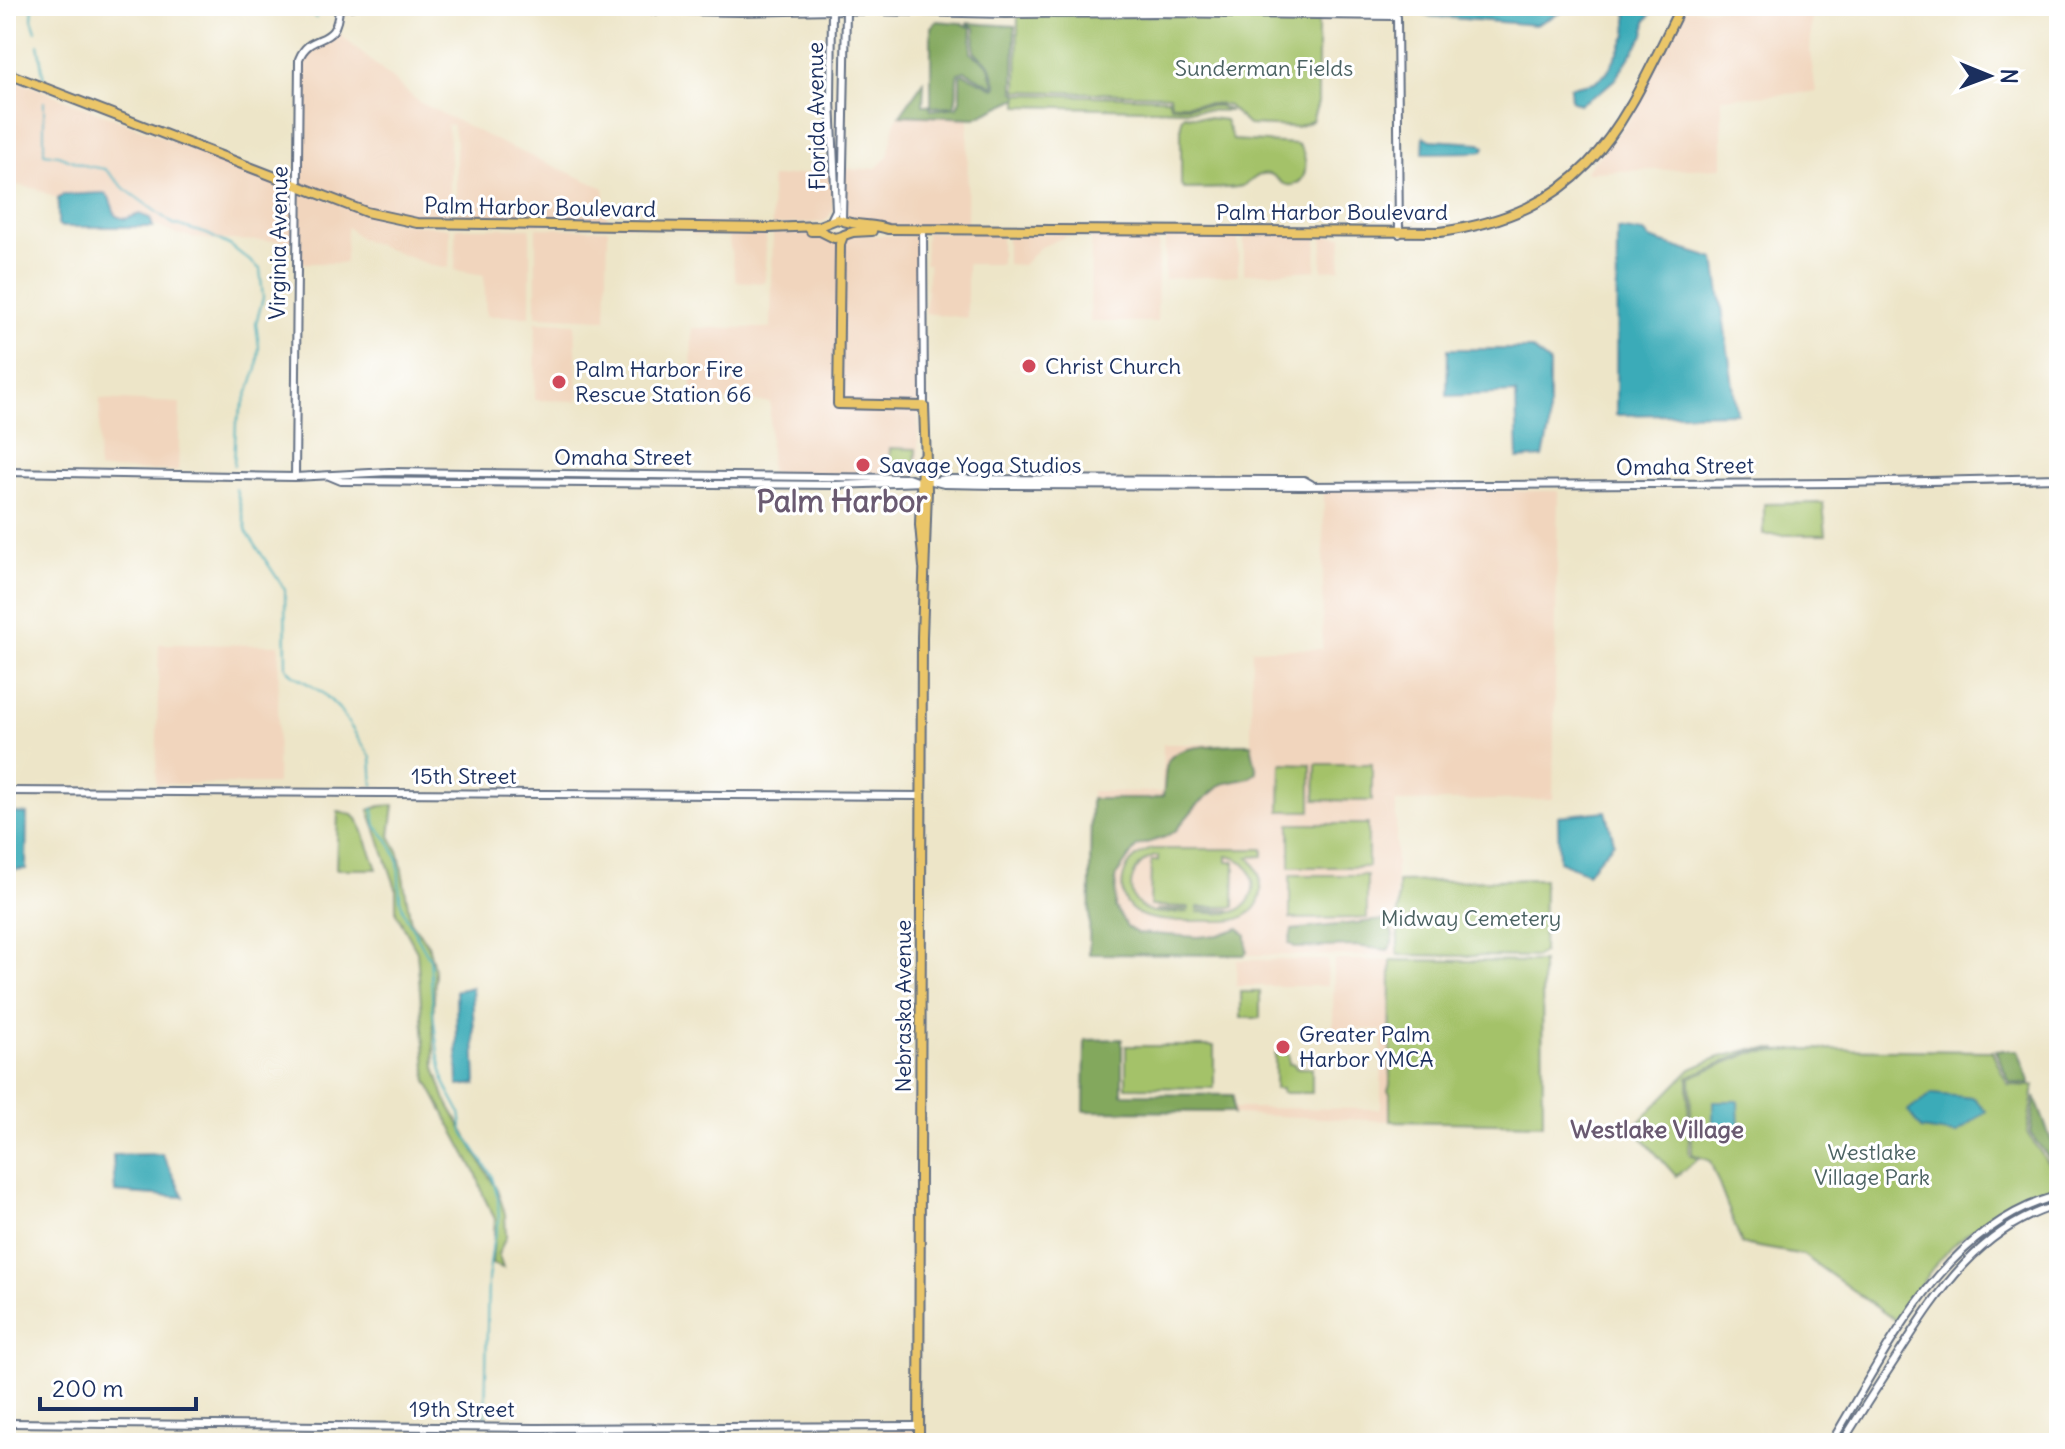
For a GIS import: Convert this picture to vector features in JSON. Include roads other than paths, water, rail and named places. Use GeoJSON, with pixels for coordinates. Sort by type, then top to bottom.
{"type":"FeatureCollection","features":[{"type":"Feature","properties":{"kind":"main road","name":"Palm Harbor Boulevard"},"geometry":{"type":"LineString","coordinates":[[923,229],[1399,234],[1440,232],[1485,224],[1534,204],[1577,176],[1596,157],[1630,110],[1681,6]]}},
{"type":"Feature","properties":{"kind":"main road","name":"Palm Harbor Boulevard"},"geometry":{"type":"LineString","coordinates":[[6,73],[373,214],[421,224],[789,228],[820,231],[830,237]]}},
{"type":"Feature","properties":{"kind":"main road","name":"Palm Harbor Boulevard"},"geometry":{"type":"LineString","coordinates":[[789,228],[819,226],[830,221]]}},
{"type":"Feature","properties":{"kind":"main road"},"geometry":{"type":"LineString","coordinates":[[838,294],[835,248],[826,228],[830,221],[842,221],[853,226],[923,229]]}},
{"type":"Feature","properties":{"kind":"main road"},"geometry":{"type":"LineString","coordinates":[[842,221],[846,229],[840,244],[838,404],[924,406]]}},
{"type":"Feature","properties":{"kind":"main road"},"geometry":{"type":"LineString","coordinates":[[830,237],[888,229]]}},
{"type":"Feature","properties":{"kind":"main road","name":"Nebraska Avenue"},"geometry":{"type":"LineString","coordinates":[[919,1443],[924,406]]}},
{"type":"Feature","properties":{"kind":"street"},"geometry":{"type":"LineString","coordinates":[[6,13],[7,6]]}},
{"type":"Feature","properties":{"kind":"street"},"geometry":{"type":"LineString","coordinates":[[338,7],[355,6]]}},
{"type":"Feature","properties":{"kind":"street"},"geometry":{"type":"LineString","coordinates":[[405,6],[715,12],[832,10],[1397,17],[1399,234]]}},
{"type":"Feature","properties":{"kind":"street","name":"Virginia Avenue"},"geometry":{"type":"LineString","coordinates":[[295,477],[299,59],[306,47],[329,36],[336,29],[338,7]]}},
{"type":"Feature","properties":{"kind":"street","name":"Florida Avenue"},"geometry":{"type":"LineString","coordinates":[[830,221],[836,210],[831,100],[832,10]]}},
{"type":"Feature","properties":{"kind":"street","name":"Florida Avenue"},"geometry":{"type":"LineString","coordinates":[[842,221],[846,11]]}},
{"type":"Feature","properties":{"kind":"street","name":"Nebraska Avenue"},"geometry":{"type":"LineString","coordinates":[[923,229],[924,406]]}},
{"type":"Feature","properties":{"kind":"street","name":"Omaha Street"},"geometry":{"type":"LineString","coordinates":[[6,472],[295,477],[389,472],[908,478],[944,484],[996,485],[1621,485],[2059,478]]}},
{"type":"Feature","properties":{"kind":"street","name":"15th Street"},"geometry":{"type":"LineString","coordinates":[[6,791],[922,796]]}},
{"type":"Feature","properties":{"kind":"street"},"geometry":{"type":"LineString","coordinates":[[1831,1443],[1929,1286],[1954,1256],[2004,1218],[2059,1195]]}},
{"type":"Feature","properties":{"kind":"street"},"geometry":{"type":"LineString","coordinates":[[1842,1443],[1937,1294],[1964,1262],[2007,1228],[2059,1205]]}},
{"type":"Feature","properties":{"kind":"street","name":"19th Street"},"geometry":{"type":"LineString","coordinates":[[6,1423],[537,1428],[919,1426]]}},
{"type":"Feature","properties":{"kind":"water"},"geometry":{"type":"Polygon","coordinates":[[[1414,6],[1564,6],[1564,11],[1536,25],[1427,16],[1414,6]]]}},
{"type":"Feature","properties":{"kind":"water"},"geometry":{"type":"Polygon","coordinates":[[[1623,6],[1654,9],[1646,21],[1644,35],[1615,79],[1579,104],[1571,100],[1570,87],[1595,82],[1607,73],[1627,35],[1627,16],[1623,6]]]}},
{"type":"Feature","properties":{"kind":"water"},"geometry":{"type":"Polygon","coordinates":[[[1424,136],[1431,140],[1480,143],[1485,147],[1478,152],[1423,153],[1424,136]]]}},
{"type":"Feature","properties":{"kind":"water"},"geometry":{"type":"Polygon","coordinates":[[[104,193],[109,197],[116,216],[125,219],[140,214],[150,218],[153,227],[58,225],[58,199],[62,195],[104,193]]]}},
{"type":"Feature","properties":{"kind":"water"},"geometry":{"type":"Polygon","coordinates":[[[1617,229],[1644,233],[1650,239],[1715,259],[1737,413],[1616,415],[1617,229]]]}},
{"type":"Feature","properties":{"kind":"water"},"geometry":{"type":"Polygon","coordinates":[[[1448,349],[1532,349],[1549,363],[1549,430],[1543,457],[1518,459],[1516,393],[1447,396],[1448,349]]]}},
{"type":"Feature","properties":{"kind":"water"},"geometry":{"type":"Polygon","coordinates":[[[1606,811],[1614,842],[1587,873],[1559,861],[1558,816],[1606,811]]]}},
{"type":"Feature","properties":{"kind":"water"},"geometry":{"type":"Polygon","coordinates":[[[6,812],[27,814],[26,869],[6,870],[6,812]]]}},
{"type":"Feature","properties":{"kind":"water"},"geometry":{"type":"Polygon","coordinates":[[[472,987],[476,1084],[458,1086],[456,991],[472,987]]]}},
{"type":"Feature","properties":{"kind":"water"},"geometry":{"type":"Polygon","coordinates":[[[1932,1094],[1974,1098],[1986,1111],[1956,1134],[1921,1129],[1908,1111],[1932,1094]]]}},
{"type":"Feature","properties":{"kind":"water"},"geometry":{"type":"Polygon","coordinates":[[[1713,1101],[1738,1101],[1739,1131],[1713,1132],[1713,1101]]]}},
{"type":"Feature","properties":{"kind":"water"},"geometry":{"type":"Polygon","coordinates":[[[162,1154],[184,1197],[115,1192],[113,1155],[162,1154]]]}},
{"type":"Feature","properties":{"kind":"waterway"},"geometry":{"type":"LineString","coordinates":[[33,6],[32,19],[36,31]]}},
{"type":"Feature","properties":{"kind":"waterway"},"geometry":{"type":"LineString","coordinates":[[300,6],[316,18]]}},
{"type":"Feature","properties":{"kind":"waterway"},"geometry":{"type":"LineString","coordinates":[[321,12],[323,6]]}},
{"type":"Feature","properties":{"kind":"waterway"},"geometry":{"type":"LineString","coordinates":[[38,44],[44,80]]}},
{"type":"Feature","properties":{"kind":"waterway"},"geometry":{"type":"LineString","coordinates":[[44,102],[44,153],[105,169],[125,189],[173,224],[207,234],[231,246],[260,269],[263,298],[256,323],[259,347],[257,369],[236,423],[234,465]]}},
{"type":"Feature","properties":{"kind":"waterway"},"geometry":{"type":"LineString","coordinates":[[236,489],[247,532],[285,590],[286,667],[323,693],[339,709],[371,757],[373,785]]}},
{"type":"Feature","properties":{"kind":"waterway"},"geometry":{"type":"LineString","coordinates":[[373,808],[376,826],[398,859],[400,899],[405,915],[430,959],[433,1013],[445,1084],[460,1112],[463,1132],[491,1174],[498,1198],[499,1221],[488,1279],[485,1419]]}},
{"type":"Feature","properties":{"kind":"place","name":"Christ Church"},"geometry":{"type":"Point","coordinates":[1029,366]}},
{"type":"Feature","properties":{"kind":"place","name":"Palm Harbor Fire Rescue Station 66"},"geometry":{"type":"Point","coordinates":[559,382]}},
{"type":"Feature","properties":{"kind":"place","name":"Savage Yoga Studios"},"geometry":{"type":"Point","coordinates":[863,465]}},
{"type":"Feature","properties":{"kind":"place","name":"Greater Palm Harbor YMCA"},"geometry":{"type":"Point","coordinates":[1283,1047]}},
{"type":"Feature","properties":{"kind":"district","name":"Palm Harbor"},"geometry":{"type":"Point","coordinates":[842,501]}},
{"type":"Feature","properties":{"kind":"district","name":"Westlake Village"},"geometry":{"type":"Point","coordinates":[1657,1129]}},
{"type":"Feature","properties":{"kind":"park label","name":"Sunderman Fields"},"geometry":{"type":"Point","coordinates":[1264,68]}},
{"type":"Feature","properties":{"kind":"park label","name":"Midway Cemetery"},"geometry":{"type":"Point","coordinates":[1471,918]}},
{"type":"Feature","properties":{"kind":"park label","name":"Westlake Village Park"},"geometry":{"type":"Point","coordinates":[1872,1164]}}]}
